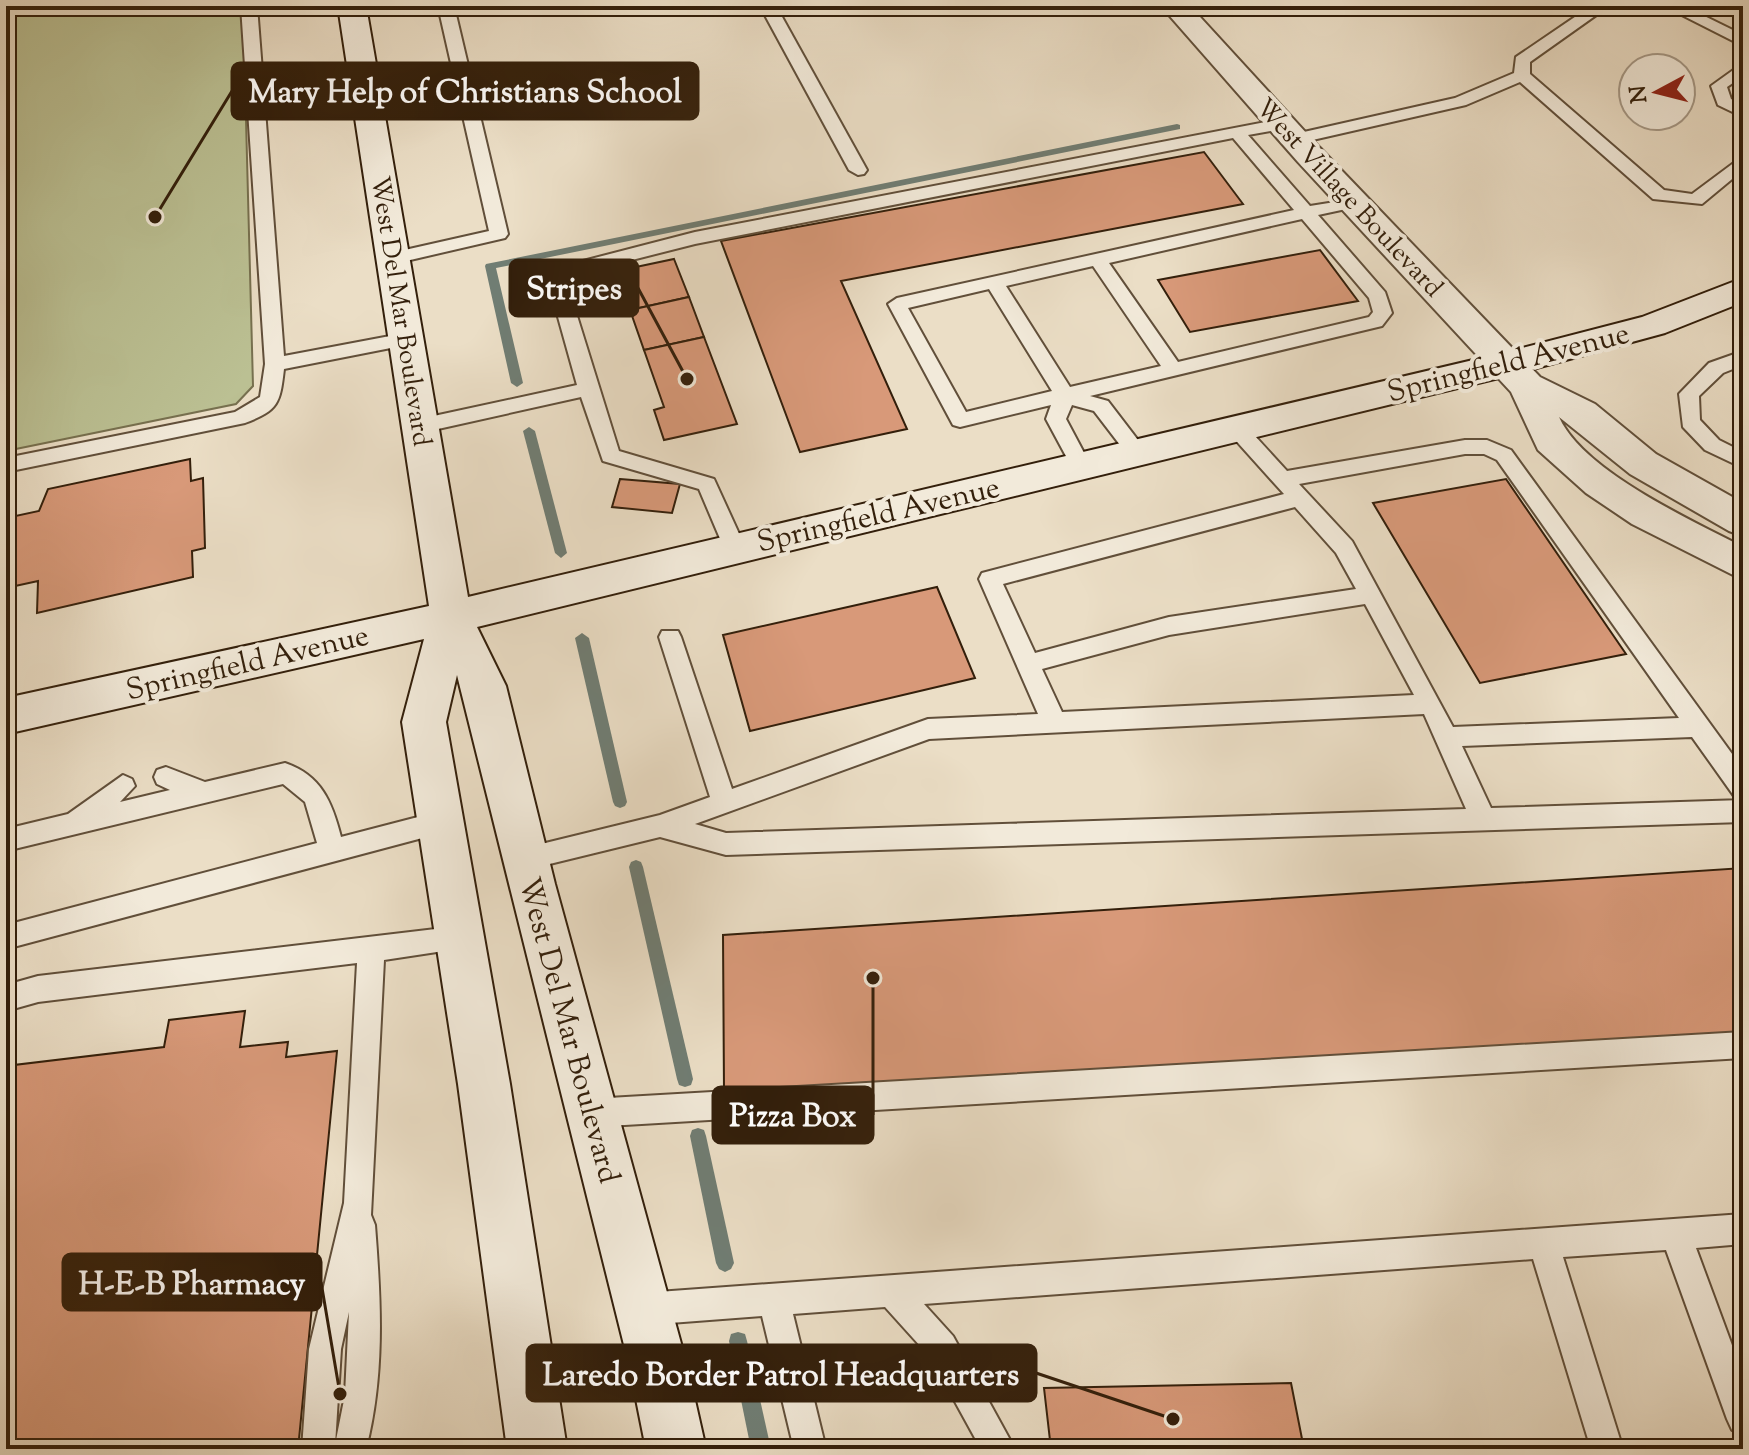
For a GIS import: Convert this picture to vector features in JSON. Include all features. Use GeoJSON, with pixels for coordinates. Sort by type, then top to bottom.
{"type":"FeatureCollection","features":[{"type":"Feature","properties":{"kind":"main road","name":"West Del Mar Boulevard"},"geometry":{"type":"LineString","coordinates":[[352,6],[451,617],[484,686],[525,859],[644,1309],[676,1449]]}},
{"type":"Feature","properties":{"kind":"main road","name":"West Village Boulevard"},"geometry":{"type":"LineString","coordinates":[[1175,6],[1288,132],[1517,375],[1551,441],[1600,483],[1646,514],[1743,565]]}},
{"type":"Feature","properties":{"kind":"main road","name":"Springfield Avenue"},"geometry":{"type":"LineString","coordinates":[[6,716],[451,617],[1237,429],[1517,375],[1743,289]]}},
{"type":"Feature","properties":{"kind":"main road","name":"West Village Boulevard"},"geometry":{"type":"LineString","coordinates":[[1517,375],[1582,413],[1643,464],[1743,521]]}},
{"type":"Feature","properties":{"kind":"main road","name":"West Del Mar Boulevard"},"geometry":{"type":"LineString","coordinates":[[451,617],[424,722],[461,938],[537,1449]]}},
{"type":"Feature","properties":{"kind":"lane"},"geometry":{"type":"LineString","coordinates":[[6,465],[238,418],[257,411],[270,400],[275,364],[249,6]]}},
{"type":"Feature","properties":{"kind":"lane"},"geometry":{"type":"LineString","coordinates":[[393,258],[499,234],[446,6]]}},
{"type":"Feature","properties":{"kind":"lane"},"geometry":{"type":"LineString","coordinates":[[768,6],[858,170]]}},
{"type":"Feature","properties":{"kind":"lane"},"geometry":{"type":"LineString","coordinates":[[1601,6],[1522,60],[1522,75],[1659,195],[1696,200],[1743,161]]}},
{"type":"Feature","properties":{"kind":"lane"},"geometry":{"type":"LineString","coordinates":[[1672,6],[1743,41]]}},
{"type":"Feature","properties":{"kind":"lane"},"geometry":{"type":"LineString","coordinates":[[1743,68],[1719,86],[1724,102],[1743,112]]}},
{"type":"Feature","properties":{"kind":"lane"},"geometry":{"type":"LineString","coordinates":[[735,549],[707,484],[610,456],[555,274],[695,238],[1237,133],[1288,132],[1460,102],[1522,75]]}},
{"type":"Feature","properties":{"kind":"lane"},"geometry":{"type":"LineString","coordinates":[[1237,133],[1305,213],[1378,296],[1383,313],[1375,322],[960,420],[897,304],[1097,259],[1305,213],[1354,202]]}},
{"type":"Feature","properties":{"kind":"lane"},"geometry":{"type":"LineString","coordinates":[[1097,259],[1174,370]]}},
{"type":"Feature","properties":{"kind":"lane"},"geometry":{"type":"LineString","coordinates":[[994,282],[1065,396],[1101,406],[1137,453]]}},
{"type":"Feature","properties":{"kind":"lane"},"geometry":{"type":"LineString","coordinates":[[275,364],[406,339]]}},
{"type":"Feature","properties":{"kind":"lane"},"geometry":{"type":"LineString","coordinates":[[1743,358],[1716,368],[1689,394],[1690,422],[1712,445],[1743,461]]}},
{"type":"Feature","properties":{"kind":"lane"},"geometry":{"type":"LineString","coordinates":[[420,426],[588,389]]}},
{"type":"Feature","properties":{"kind":"lane"},"geometry":{"type":"LineString","coordinates":[[1065,396],[1056,419],[1081,466]]}},
{"type":"Feature","properties":{"kind":"lane"},"geometry":{"type":"LineString","coordinates":[[1237,429],[1344,547],[1431,704],[1483,819]]}},
{"type":"Feature","properties":{"kind":"lane"},"geometry":{"type":"LineString","coordinates":[[1283,479],[1465,447],[1487,447],[1504,455],[1743,789]]}},
{"type":"Feature","properties":{"kind":"lane"},"geometry":{"type":"LineString","coordinates":[[1054,722],[990,579],[1300,498]]}},
{"type":"Feature","properties":{"kind":"lane"},"geometry":{"type":"LineString","coordinates":[[1028,664],[1169,626],[1370,595]]}},
{"type":"Feature","properties":{"kind":"lane"},"geometry":{"type":"LineString","coordinates":[[670,637],[724,803]]}},
{"type":"Feature","properties":{"kind":"lane"},"geometry":{"type":"LineString","coordinates":[[525,859],[660,826],[928,729],[1431,704]]}},
{"type":"Feature","properties":{"kind":"lane"},"geometry":{"type":"LineString","coordinates":[[1446,737],[1699,727]]}},
{"type":"Feature","properties":{"kind":"lane"},"geometry":{"type":"LineString","coordinates":[[6,840],[285,773],[306,782],[317,797],[332,851]]}},
{"type":"Feature","properties":{"kind":"lane"},"geometry":{"type":"LineString","coordinates":[[166,777],[203,792]]}},
{"type":"Feature","properties":{"kind":"lane"},"geometry":{"type":"LineString","coordinates":[[67,825],[123,786]]}},
{"type":"Feature","properties":{"kind":"lane"},"geometry":{"type":"LineString","coordinates":[[660,826],[726,844],[1743,811]]}},
{"type":"Feature","properties":{"kind":"lane"},"geometry":{"type":"LineString","coordinates":[[6,937],[441,822]]}},
{"type":"Feature","properties":{"kind":"lane"},"geometry":{"type":"LineString","coordinates":[[6,998],[38,989],[461,938]]}},
{"type":"Feature","properties":{"kind":"lane"},"geometry":{"type":"LineString","coordinates":[[350,1449],[356,1431],[365,1326],[359,1203],[371,949]]}},
{"type":"Feature","properties":{"kind":"lane"},"geometry":{"type":"LineString","coordinates":[[591,1113],[1743,1045]]}},
{"type":"Feature","properties":{"kind":"lane"},"geometry":{"type":"LineString","coordinates":[[318,1449],[325,1349],[359,1203]]}},
{"type":"Feature","properties":{"kind":"lane"},"geometry":{"type":"LineString","coordinates":[[644,1309],[1743,1229]]}},
{"type":"Feature","properties":{"kind":"lane"},"geometry":{"type":"LineString","coordinates":[[1676,1234],[1743,1419]]}},
{"type":"Feature","properties":{"kind":"lane"},"geometry":{"type":"LineString","coordinates":[[1544,1244],[1607,1449]]}},
{"type":"Feature","properties":{"kind":"lane"},"geometry":{"type":"LineString","coordinates":[[893,1293],[942,1347],[999,1449]]}},
{"type":"Feature","properties":{"kind":"lane"},"geometry":{"type":"LineString","coordinates":[[774,1301],[810,1449]]}},
{"type":"Feature","properties":{"kind":"green space"},"geometry":{"type":"Polygon","coordinates":[[[6,6],[243,6],[253,386],[236,404],[6,451],[6,6]]]}},
{"type":"Feature","properties":{"kind":"building"},"geometry":{"type":"Polygon","coordinates":[[[1204,152],[1243,204],[841,281],[907,429],[800,452],[721,241],[1204,152]]]}},
{"type":"Feature","properties":{"kind":"building"},"geometry":{"type":"Polygon","coordinates":[[[1320,250],[1358,301],[1190,332],[1158,280],[1320,250]]]}},
{"type":"Feature","properties":{"kind":"building"},"geometry":{"type":"Polygon","coordinates":[[[674,259],[689,297],[630,310],[617,271],[674,259]]]}},
{"type":"Feature","properties":{"kind":"building"},"geometry":{"type":"Polygon","coordinates":[[[689,297],[704,337],[644,350],[630,310],[689,297]]]}},
{"type":"Feature","properties":{"kind":"building"},"geometry":{"type":"Polygon","coordinates":[[[704,337],[737,424],[664,440],[654,410],[664,407],[644,350],[704,337]]]}},
{"type":"Feature","properties":{"kind":"building"},"geometry":{"type":"Polygon","coordinates":[[[190,459],[191,481],[203,478],[205,548],[192,551],[193,577],[37,613],[38,581],[6,588],[6,518],[39,511],[48,489],[190,459]]]}},
{"type":"Feature","properties":{"kind":"building"},"geometry":{"type":"Polygon","coordinates":[[[620,479],[680,484],[672,513],[612,507],[620,479]]]}},
{"type":"Feature","properties":{"kind":"building"},"geometry":{"type":"Polygon","coordinates":[[[1506,479],[1626,654],[1480,683],[1373,503],[1506,479]]]}},
{"type":"Feature","properties":{"kind":"building"},"geometry":{"type":"Polygon","coordinates":[[[937,587],[975,678],[750,731],[723,635],[937,587]]]}},
{"type":"Feature","properties":{"kind":"building"},"geometry":{"type":"Polygon","coordinates":[[[1743,868],[1743,1035],[724,1091],[723,935],[1743,868]]]}},
{"type":"Feature","properties":{"kind":"building"},"geometry":{"type":"Polygon","coordinates":[[[245,1011],[240,1047],[288,1042],[286,1057],[337,1051],[298,1449],[6,1449],[6,1066],[164,1047],[169,1020],[245,1011]]]}},
{"type":"Feature","properties":{"kind":"building"},"geometry":{"type":"Polygon","coordinates":[[[1291,1383],[1304,1449],[1051,1449],[1044,1388],[1291,1383]]]}},
{"type":"Feature","properties":{"kind":"waterway"},"geometry":{"type":"LineString","coordinates":[[517,383],[490,266],[1177,127]]}},
{"type":"Feature","properties":{"kind":"waterway"},"geometry":{"type":"LineString","coordinates":[[529,431],[561,553]]}},
{"type":"Feature","properties":{"kind":"waterway"},"geometry":{"type":"LineString","coordinates":[[582,638],[620,802]]}},
{"type":"Feature","properties":{"kind":"waterway"},"geometry":{"type":"LineString","coordinates":[[636,867],[685,1079]]}},
{"type":"Feature","properties":{"kind":"waterway"},"geometry":{"type":"LineString","coordinates":[[698,1136],[725,1263]]}},
{"type":"Feature","properties":{"kind":"waterway"},"geometry":{"type":"LineString","coordinates":[[738,1341],[761,1449]]}},
{"type":"Feature","properties":{"kind":"place","name":"Mary Help of Christians School"},"geometry":{"type":"Point","coordinates":[155,217]}},
{"type":"Feature","properties":{"kind":"place","name":"Stripes"},"geometry":{"type":"Point","coordinates":[687,379]}},
{"type":"Feature","properties":{"kind":"place","name":"Pizza Box"},"geometry":{"type":"Point","coordinates":[873,978]}},
{"type":"Feature","properties":{"kind":"place","name":"H-E-B Pharmacy"},"geometry":{"type":"Point","coordinates":[340,1394]}},
{"type":"Feature","properties":{"kind":"place","name":"Laredo Border Patrol Headquarters"},"geometry":{"type":"Point","coordinates":[1173,1419]}}]}
